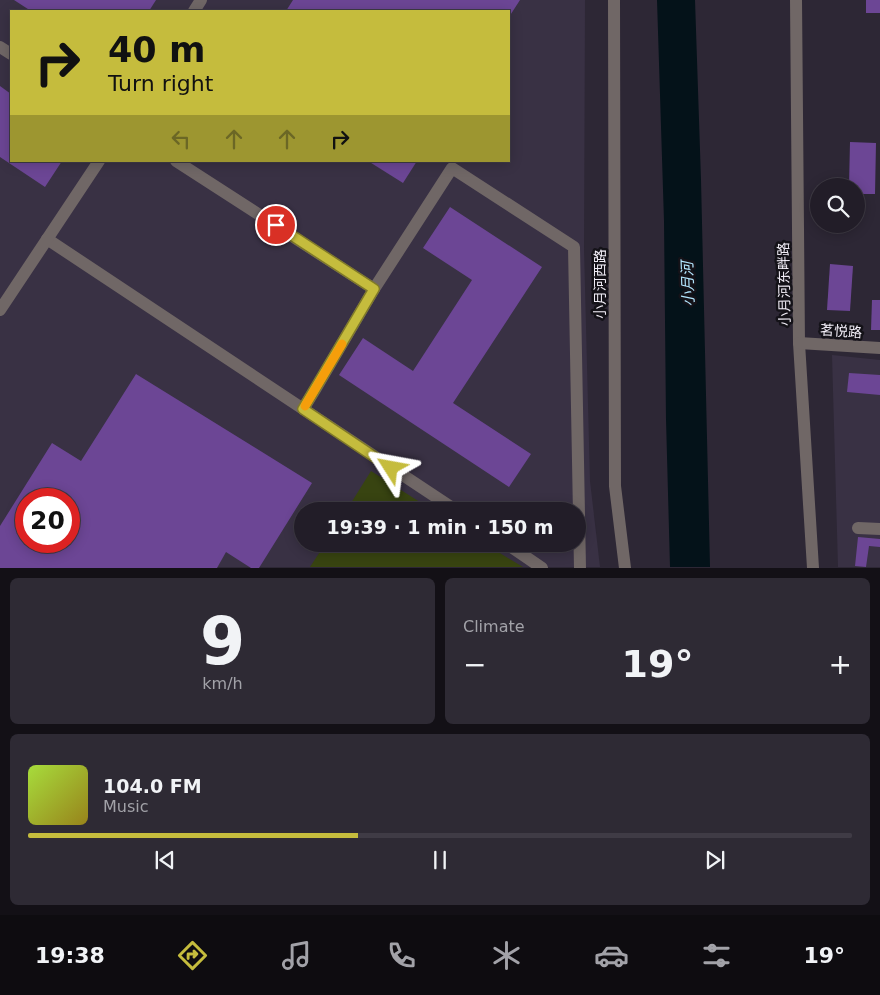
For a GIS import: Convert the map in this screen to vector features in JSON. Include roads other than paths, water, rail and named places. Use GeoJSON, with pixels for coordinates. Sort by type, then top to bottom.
{"type":"FeatureCollection","features":[{"type":"Feature","properties":{"kind":"street","name":"小月河西路"},"geometry":{"type":"LineString","coordinates":[[614,0],[615,486],[625,568]]}},
{"type":"Feature","properties":{"kind":"street","name":"小月河东畔路"},"geometry":{"type":"LineString","coordinates":[[796,0],[800,343],[812,568]]}},
{"type":"Feature","properties":{"kind":"street"},"geometry":{"type":"LineString","coordinates":[[0,310],[98,162]]}},
{"type":"Feature","properties":{"kind":"street"},"geometry":{"type":"LineString","coordinates":[[178,162],[374,289]]}},
{"type":"Feature","properties":{"kind":"street"},"geometry":{"type":"LineString","coordinates":[[303,409],[374,289],[452,168],[574,247],[580,568]]}},
{"type":"Feature","properties":{"kind":"street"},"geometry":{"type":"LineString","coordinates":[[47,239],[444,502]]}},
{"type":"Feature","properties":{"kind":"street","name":"茗悦路"},"geometry":{"type":"LineString","coordinates":[[800,343],[880,348]]}},
{"type":"Feature","properties":{"kind":"street"},"geometry":{"type":"LineString","coordinates":[[858,528],[880,529]]}},
{"type":"Feature","properties":{"kind":"street"},"geometry":{"type":"LineString","coordinates":[[519,552],[542,568]]}},
{"type":"Feature","properties":{"kind":"water","name":"小月河"},"geometry":{"type":"Polygon","coordinates":[[[657,0],[695,0],[710,567],[670,567],[664,221],[657,0]]]}}]}
